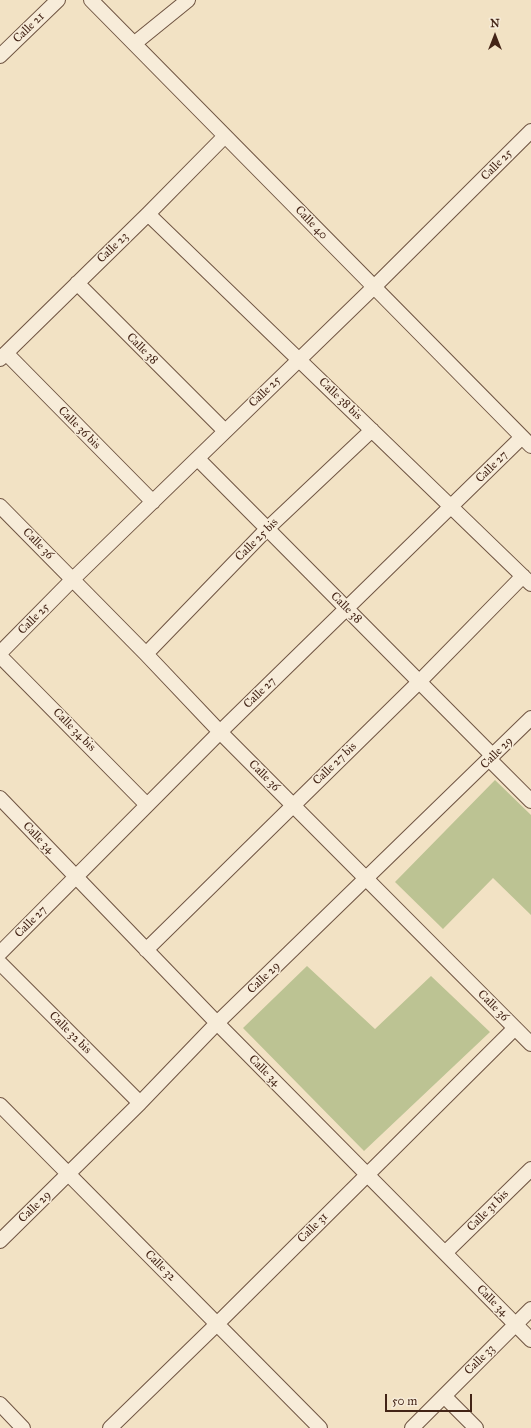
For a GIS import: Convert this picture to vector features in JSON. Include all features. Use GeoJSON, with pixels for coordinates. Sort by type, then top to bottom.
{"type":"FeatureCollection","features":[{"type":"Feature","properties":{"kind":"street","name":"Calle 21"},"geometry":{"type":"LineString","coordinates":[[0,56],[58,0]]}},
{"type":"Feature","properties":{"kind":"street","name":"Calle 40"},"geometry":{"type":"LineString","coordinates":[[91,0],[135,43],[374,288],[527,441]]}},
{"type":"Feature","properties":{"kind":"street"},"geometry":{"type":"LineString","coordinates":[[135,43],[188,0]]}},
{"type":"Feature","properties":{"kind":"street","name":"Calle 25"},"geometry":{"type":"LineString","coordinates":[[0,655],[73,579],[374,288],[531,131]]}},
{"type":"Feature","properties":{"kind":"street","name":"Calle 23"},"geometry":{"type":"LineString","coordinates":[[3,356],[148,214],[225,136]]}},
{"type":"Feature","properties":{"kind":"street","name":"Calle 38 bis"},"geometry":{"type":"LineString","coordinates":[[148,214],[527,580]]}},
{"type":"Feature","properties":{"kind":"street","name":"Calle 38"},"geometry":{"type":"LineString","coordinates":[[77,283],[225,431]]}},
{"type":"Feature","properties":{"kind":"street","name":"Calle 36 bis"},"geometry":{"type":"LineString","coordinates":[[3,356],[153,502]]}},
{"type":"Feature","properties":{"kind":"street","name":"Calle 25 bis"},"geometry":{"type":"LineString","coordinates":[[146,654],[268,529],[372,430]]}},
{"type":"Feature","properties":{"kind":"street","name":"Calle 27"},"geometry":{"type":"LineString","coordinates":[[0,953],[346,608],[452,507],[527,441]]}},
{"type":"Feature","properties":{"kind":"street","name":"Calle 38"},"geometry":{"type":"LineString","coordinates":[[198,459],[419,682],[531,801]]}},
{"type":"Feature","properties":{"kind":"street","name":"Calle 36"},"geometry":{"type":"LineString","coordinates":[[0,506],[73,579],[220,732],[531,1044]]}},
{"type":"Feature","properties":{"kind":"street","name":"Calle 27 bis"},"geometry":{"type":"LineString","coordinates":[[146,950],[419,682],[527,580]]}},
{"type":"Feature","properties":{"kind":"street","name":"Calle 34 bis"},"geometry":{"type":"LineString","coordinates":[[0,655],[147,805]]}},
{"type":"Feature","properties":{"kind":"street","name":"Calle 29"},"geometry":{"type":"LineString","coordinates":[[0,1241],[140,1103],[217,1024],[492,758],[531,718]]}},
{"type":"Feature","properties":{"kind":"street","name":"Calle 34"},"geometry":{"type":"LineString","coordinates":[[1,800],[217,1024],[531,1340]]}},
{"type":"Feature","properties":{"kind":"street","name":"Calle 32 bis"},"geometry":{"type":"LineString","coordinates":[[0,963],[140,1103]]}},
{"type":"Feature","properties":{"kind":"street","name":"Calle 31"},"geometry":{"type":"LineString","coordinates":[[110,1428],[515,1028]]}},
{"type":"Feature","properties":{"kind":"street","name":"Calle 32"},"geometry":{"type":"LineString","coordinates":[[0,1105],[320,1428]]}},
{"type":"Feature","properties":{"kind":"street","name":"Calle 31 bis"},"geometry":{"type":"LineString","coordinates":[[445,1253],[531,1168]]}},
{"type":"Feature","properties":{"kind":"street","name":"Calle 33"},"geometry":{"type":"LineString","coordinates":[[412,1428],[531,1309]]}},
{"type":"Feature","properties":{"kind":"street"},"geometry":{"type":"LineString","coordinates":[[444,1396],[476,1428]]}},
{"type":"Feature","properties":{"kind":"street"},"geometry":{"type":"LineString","coordinates":[[0,1404],[23,1428]]}},
{"type":"Feature","properties":{"kind":"green space"},"geometry":{"type":"Polygon","coordinates":[[[495,780],[531,815],[531,915],[493,878],[443,929],[395,882],[495,780]]]}},
{"type":"Feature","properties":{"kind":"green space"},"geometry":{"type":"Polygon","coordinates":[[[307,966],[375,1029],[431,976],[490,1032],[364,1151],[243,1028],[307,966]]]}}]}
